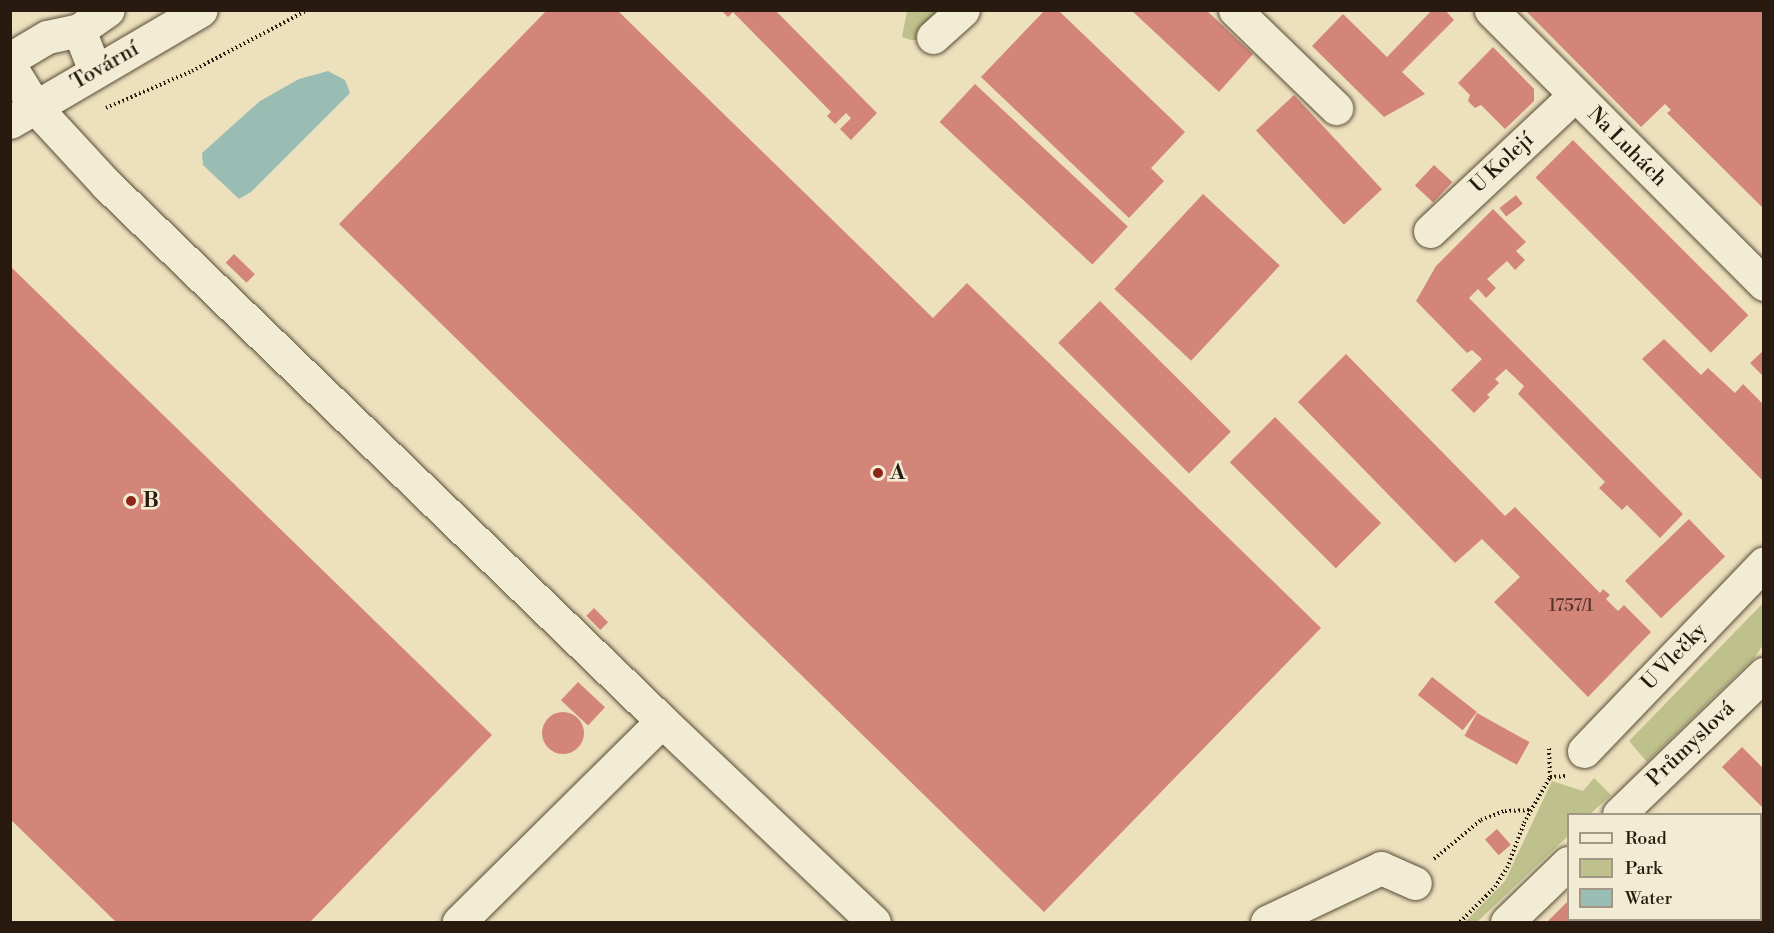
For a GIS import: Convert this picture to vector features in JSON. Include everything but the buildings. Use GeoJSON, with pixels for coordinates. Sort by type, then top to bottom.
{"type":"FeatureCollection","features":[{"type":"Feature","properties":{"kind":"street"},"geometry":{"type":"LineString","coordinates":[[10,59],[47,37],[79,30],[108,10]]}},
{"type":"Feature","properties":{"kind":"street","name":"Tovární"},"geometry":{"type":"LineString","coordinates":[[23,115],[201,10]]}},
{"type":"Feature","properties":{"kind":"street"},"geometry":{"type":"LineString","coordinates":[[933,37],[963,10]]}},
{"type":"Feature","properties":{"kind":"street"},"geometry":{"type":"LineString","coordinates":[[1235,10],[1336,108]]}},
{"type":"Feature","properties":{"kind":"street","name":"Na Luhách"},"geometry":{"type":"LineString","coordinates":[[1491,10],[1764,284]]}},
{"type":"Feature","properties":{"kind":"street"},"geometry":{"type":"LineString","coordinates":[[79,30],[95,71]]}},
{"type":"Feature","properties":{"kind":"street"},"geometry":{"type":"LineString","coordinates":[[10,66],[23,115],[114,192],[662,721],[874,922]]}},
{"type":"Feature","properties":{"kind":"street","name":"U Kolejí"},"geometry":{"type":"LineString","coordinates":[[1430,231],[1575,95]]}},
{"type":"Feature","properties":{"kind":"street","name":"U Vlečky"},"geometry":{"type":"LineString","coordinates":[[1584,751],[1764,563]]}},
{"type":"Feature","properties":{"kind":"street","name":"Průmyslová"},"geometry":{"type":"LineString","coordinates":[[1620,813],[1764,674]]}},
{"type":"Feature","properties":{"kind":"street"},"geometry":{"type":"LineString","coordinates":[[459,922],[662,721]]}},
{"type":"Feature","properties":{"kind":"street"},"geometry":{"type":"LineString","coordinates":[[1507,922],[1567,865]]}},
{"type":"Feature","properties":{"kind":"street"},"geometry":{"type":"LineString","coordinates":[[1268,922],[1381,868],[1412,882]]}},
{"type":"Feature","properties":{"kind":"path"},"geometry":{"type":"LineString","coordinates":[[106,108],[192,71],[308,10]]}},
{"type":"Feature","properties":{"kind":"path"},"geometry":{"type":"LineString","coordinates":[[1460,922],[1495,887],[1531,810],[1550,777],[1549,746]]}},
{"type":"Feature","properties":{"kind":"path"},"geometry":{"type":"LineString","coordinates":[[1412,882],[1481,820],[1505,811],[1531,810]]}},
{"type":"Feature","properties":{"kind":"green space"},"geometry":{"type":"Polygon","coordinates":[[[907,11],[957,11],[919,40],[911,40],[902,37],[907,11]]]}},
{"type":"Feature","properties":{"kind":"green space"},"geometry":{"type":"Polygon","coordinates":[[[1763,603],[1763,645],[1755,657],[1647,762],[1629,741],[1763,603]]]}},
{"type":"Feature","properties":{"kind":"green space"},"geometry":{"type":"Polygon","coordinates":[[[1594,778],[1611,795],[1591,813],[1567,813],[1567,837],[1477,922],[1465,922],[1505,881],[1552,781],[1583,791],[1594,778]]]}},
{"type":"Feature","properties":{"kind":"water"},"geometry":{"type":"Polygon","coordinates":[[[328,71],[345,80],[350,93],[251,192],[239,199],[203,165],[202,153],[260,101],[299,79],[328,71]]]}},
{"type":"Feature","properties":{"kind":"place","name":"A"},"geometry":{"type":"Point","coordinates":[878,473]}},
{"type":"Feature","properties":{"kind":"place","name":"B"},"geometry":{"type":"Point","coordinates":[131,501]}}]}
